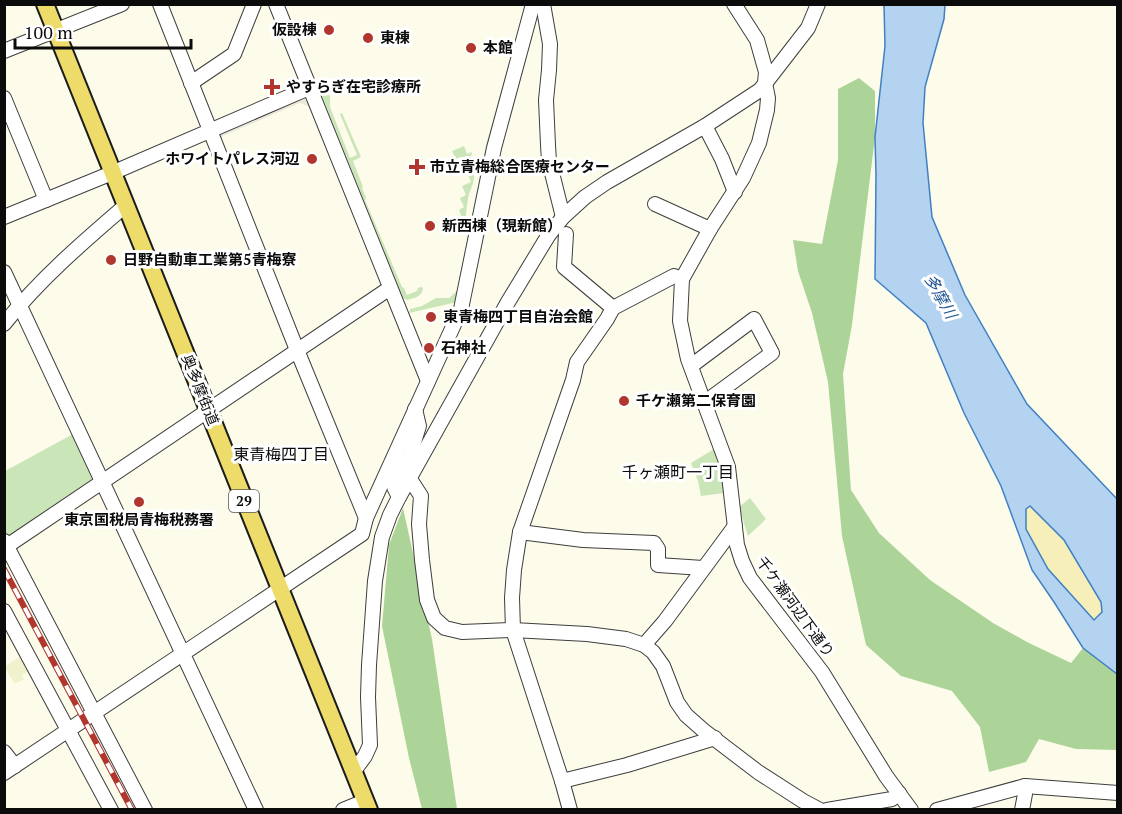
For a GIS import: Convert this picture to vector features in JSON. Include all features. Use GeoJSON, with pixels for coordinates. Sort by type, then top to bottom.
{"type":"FeatureCollection","features":[{"type":"Feature","properties":{"kind":"main road","name":"奥多摩街道"},"geometry":{"type":"LineString","coordinates":[[45,4],[367,805]]}},
{"type":"Feature","properties":{"kind":"street"},"geometry":{"type":"LineString","coordinates":[[160,4],[366,518]]}},
{"type":"Feature","properties":{"kind":"street"},"geometry":{"type":"LineString","coordinates":[[191,83],[234,54],[254,4]]}},
{"type":"Feature","properties":{"kind":"street"},"geometry":{"type":"LineString","coordinates":[[276,4],[428,381]]}},
{"type":"Feature","properties":{"kind":"street"},"geometry":{"type":"LineString","coordinates":[[4,752],[10,769],[362,534],[366,518],[462,309],[494,148],[533,4]]}},
{"type":"Feature","properties":{"kind":"street"},"geometry":{"type":"LineString","coordinates":[[543,4],[550,44],[546,100],[549,161],[563,217]]}},
{"type":"Feature","properties":{"kind":"street","name":"千ケ瀬河辺下通り"},"geometry":{"type":"LineString","coordinates":[[734,4],[757,40],[766,72],[767,110],[759,143],[735,192],[710,229],[682,279],[680,321],[688,359],[728,467],[737,545],[750,578],[822,672],[886,776],[912,810]]}},
{"type":"Feature","properties":{"kind":"street"},"geometry":{"type":"LineString","coordinates":[[354,771],[370,745],[369,665],[375,581],[382,537],[399,497],[508,302],[548,236],[563,217],[585,197],[607,182],[705,126],[760,90],[808,28],[818,4]]}},
{"type":"Feature","properties":{"kind":"street"},"geometry":{"type":"LineString","coordinates":[[4,51],[115,6]]}},
{"type":"Feature","properties":{"kind":"street"},"geometry":{"type":"LineString","coordinates":[[4,217],[309,88]]}},
{"type":"Feature","properties":{"kind":"street"},"geometry":{"type":"LineString","coordinates":[[4,98],[46,200]]}},
{"type":"Feature","properties":{"kind":"street"},"geometry":{"type":"LineString","coordinates":[[705,126],[722,159],[735,192]]}},
{"type":"Feature","properties":{"kind":"street"},"geometry":{"type":"LineString","coordinates":[[656,204],[710,229]]}},
{"type":"Feature","properties":{"kind":"street"},"geometry":{"type":"LineString","coordinates":[[4,324],[73,251],[126,206]]}},
{"type":"Feature","properties":{"kind":"street"},"geometry":{"type":"LineString","coordinates":[[566,234],[564,267],[613,308]]}},
{"type":"Feature","properties":{"kind":"street"},"geometry":{"type":"LineString","coordinates":[[4,273],[256,810]]}},
{"type":"Feature","properties":{"kind":"street"},"geometry":{"type":"LineString","coordinates":[[570,810],[513,630],[514,570],[520,532],[573,381],[577,362],[613,308],[674,276],[682,279]]}},
{"type":"Feature","properties":{"kind":"street"},"geometry":{"type":"LineString","coordinates":[[145,810],[6,544],[208,412],[390,288]]}},
{"type":"Feature","properties":{"kind":"street"},"geometry":{"type":"LineString","coordinates":[[691,366],[754,319],[772,353],[704,403]]}},
{"type":"Feature","properties":{"kind":"street"},"geometry":{"type":"LineString","coordinates":[[399,497],[394,487],[411,452],[419,426],[415,409]]}},
{"type":"Feature","properties":{"kind":"street"},"geometry":{"type":"LineString","coordinates":[[410,478],[422,496],[419,524],[427,600],[434,618],[445,628],[462,632],[513,630],[587,634],[626,639],[644,645],[653,652],[663,666],[676,702],[703,730],[758,772],[820,810]]}},
{"type":"Feature","properties":{"kind":"street"},"geometry":{"type":"LineString","coordinates":[[644,645],[688,591],[735,526]]}},
{"type":"Feature","properties":{"kind":"street"},"geometry":{"type":"LineString","coordinates":[[520,532],[583,540],[654,543],[658,549],[658,566],[703,568]]}},
{"type":"Feature","properties":{"kind":"street"},"geometry":{"type":"LineString","coordinates":[[4,611],[111,810]]}},
{"type":"Feature","properties":{"kind":"street"},"geometry":{"type":"LineString","coordinates":[[562,781],[627,765],[715,738]]}},
{"type":"Feature","properties":{"kind":"street"},"geometry":{"type":"LineString","coordinates":[[1022,810],[1025,786]]}},
{"type":"Feature","properties":{"kind":"street"},"geometry":{"type":"LineString","coordinates":[[937,810],[1025,786],[1118,793]]}},
{"type":"Feature","properties":{"kind":"street"},"geometry":{"type":"LineString","coordinates":[[827,810],[892,799],[899,793]]}},
{"type":"Feature","properties":{"kind":"street"},"geometry":{"type":"LineString","coordinates":[[343,810],[367,805]]}},
{"type":"Feature","properties":{"kind":"green space"},"geometry":{"type":"Polygon","coordinates":[[[859,78],[875,91],[875,137],[852,325],[843,374],[851,490],[879,533],[930,580],[993,623],[1027,642],[1071,663],[1083,648],[1117,674],[1117,750],[1076,749],[1039,739],[1026,762],[989,772],[980,727],[952,691],[901,676],[866,645],[842,536],[828,382],[812,313],[798,271],[793,240],[822,244],[838,160],[838,89],[859,78]]]}},
{"type":"Feature","properties":{"kind":"green space"},"geometry":{"type":"Polygon","coordinates":[[[502,88],[504,89],[457,302],[409,313],[410,309],[422,306],[436,298],[449,298],[457,291],[486,145],[502,88]]]}},
{"type":"Feature","properties":{"kind":"green space"},"geometry":{"type":"Polygon","coordinates":[[[326,94],[330,96],[330,107],[350,158],[357,155],[340,114],[342,113],[361,157],[353,161],[363,187],[365,200],[402,287],[407,295],[417,291],[418,288],[423,288],[415,298],[407,300],[403,298],[322,96],[326,94]]]}},
{"type":"Feature","properties":{"kind":"green space"},"geometry":{"type":"Polygon","coordinates":[[[464,146],[467,154],[472,152],[469,168],[473,171],[474,176],[461,231],[457,222],[463,220],[459,210],[464,207],[460,198],[466,195],[462,186],[471,182],[461,157],[456,159],[452,151],[464,146]]]}},
{"type":"Feature","properties":{"kind":"green space"},"geometry":{"type":"Polygon","coordinates":[[[75,433],[95,478],[94,482],[10,539],[5,532],[5,471],[75,433]]]}},
{"type":"Feature","properties":{"kind":"green space"},"geometry":{"type":"Polygon","coordinates":[[[714,449],[725,493],[701,496],[691,463],[714,449]]]}},
{"type":"Feature","properties":{"kind":"green space"},"geometry":{"type":"Polygon","coordinates":[[[750,498],[766,519],[748,536],[739,507],[750,498]]]}},
{"type":"Feature","properties":{"kind":"green space"},"geometry":{"type":"Polygon","coordinates":[[[403,508],[432,639],[457,809],[422,809],[409,758],[382,626],[389,545],[403,508]]]}},
{"type":"Feature","properties":{"kind":"green space"},"geometry":{"type":"Polygon","coordinates":[[[21,656],[29,671],[22,675],[24,679],[15,684],[4,667],[21,656]]]}},
{"type":"Feature","properties":{"kind":"sand"},"geometry":{"type":"Polygon","coordinates":[[[1030,506],[1064,540],[1101,602],[1102,612],[1094,621],[1048,569],[1026,529],[1026,509],[1030,506]]]}},
{"type":"Feature","properties":{"kind":"shaded area"},"geometry":{"type":"Polygon","coordinates":[[[299,98],[308,101],[383,286],[379,290],[381,285],[310,107],[300,103],[223,136],[220,143],[221,133],[299,98]]]}},
{"type":"Feature","properties":{"kind":"water","name":"多摩川"},"geometry":{"type":"Polygon","coordinates":[[[884,5],[945,5],[944,19],[925,87],[923,123],[932,217],[965,295],[1027,404],[1117,499],[1117,674],[1083,648],[1032,570],[1001,486],[964,413],[926,323],[875,279],[875,137],[885,46],[884,5]],[[1030,506],[1026,509],[1026,529],[1048,569],[1094,620],[1102,612],[1101,602],[1064,540],[1030,506]]]}},
{"type":"Feature","properties":{"kind":"railway"},"geometry":{"type":"LineString","coordinates":[[4,569],[132,810]]}},
{"type":"Feature","properties":{"kind":"place","name":"仮設棟"},"geometry":{"type":"Point","coordinates":[329,30]}},
{"type":"Feature","properties":{"kind":"place","name":"東棟"},"geometry":{"type":"Point","coordinates":[368,38]}},
{"type":"Feature","properties":{"kind":"place","name":"本館"},"geometry":{"type":"Point","coordinates":[471,48]}},
{"type":"Feature","properties":{"kind":"place","name":"やすらぎ在宅診療所"},"geometry":{"type":"Point","coordinates":[272,87]}},
{"type":"Feature","properties":{"kind":"place","name":"ホワイトパレス河辺"},"geometry":{"type":"Point","coordinates":[312,159]}},
{"type":"Feature","properties":{"kind":"place","name":"市立青梅総合医療センター"},"geometry":{"type":"Point","coordinates":[417,167]}},
{"type":"Feature","properties":{"kind":"place","name":"新西棟（現新館）"},"geometry":{"type":"Point","coordinates":[430,226]}},
{"type":"Feature","properties":{"kind":"place","name":"日野自動車工業第5青梅寮"},"geometry":{"type":"Point","coordinates":[111,260]}},
{"type":"Feature","properties":{"kind":"place","name":"東青梅四丁目自治会館"},"geometry":{"type":"Point","coordinates":[431,317]}},
{"type":"Feature","properties":{"kind":"place","name":"石神社"},"geometry":{"type":"Point","coordinates":[429,348]}},
{"type":"Feature","properties":{"kind":"place","name":"千ケ瀬第二保育園"},"geometry":{"type":"Point","coordinates":[624,401]}},
{"type":"Feature","properties":{"kind":"place","name":"東京国税局青梅税務署"},"geometry":{"type":"Point","coordinates":[139,502]}},
{"type":"Feature","properties":{"kind":"district","name":"東青梅四丁目"},"geometry":{"type":"Point","coordinates":[281,454]}},
{"type":"Feature","properties":{"kind":"district","name":"千ヶ瀬町一丁目"},"geometry":{"type":"Point","coordinates":[678,472]}}]}
